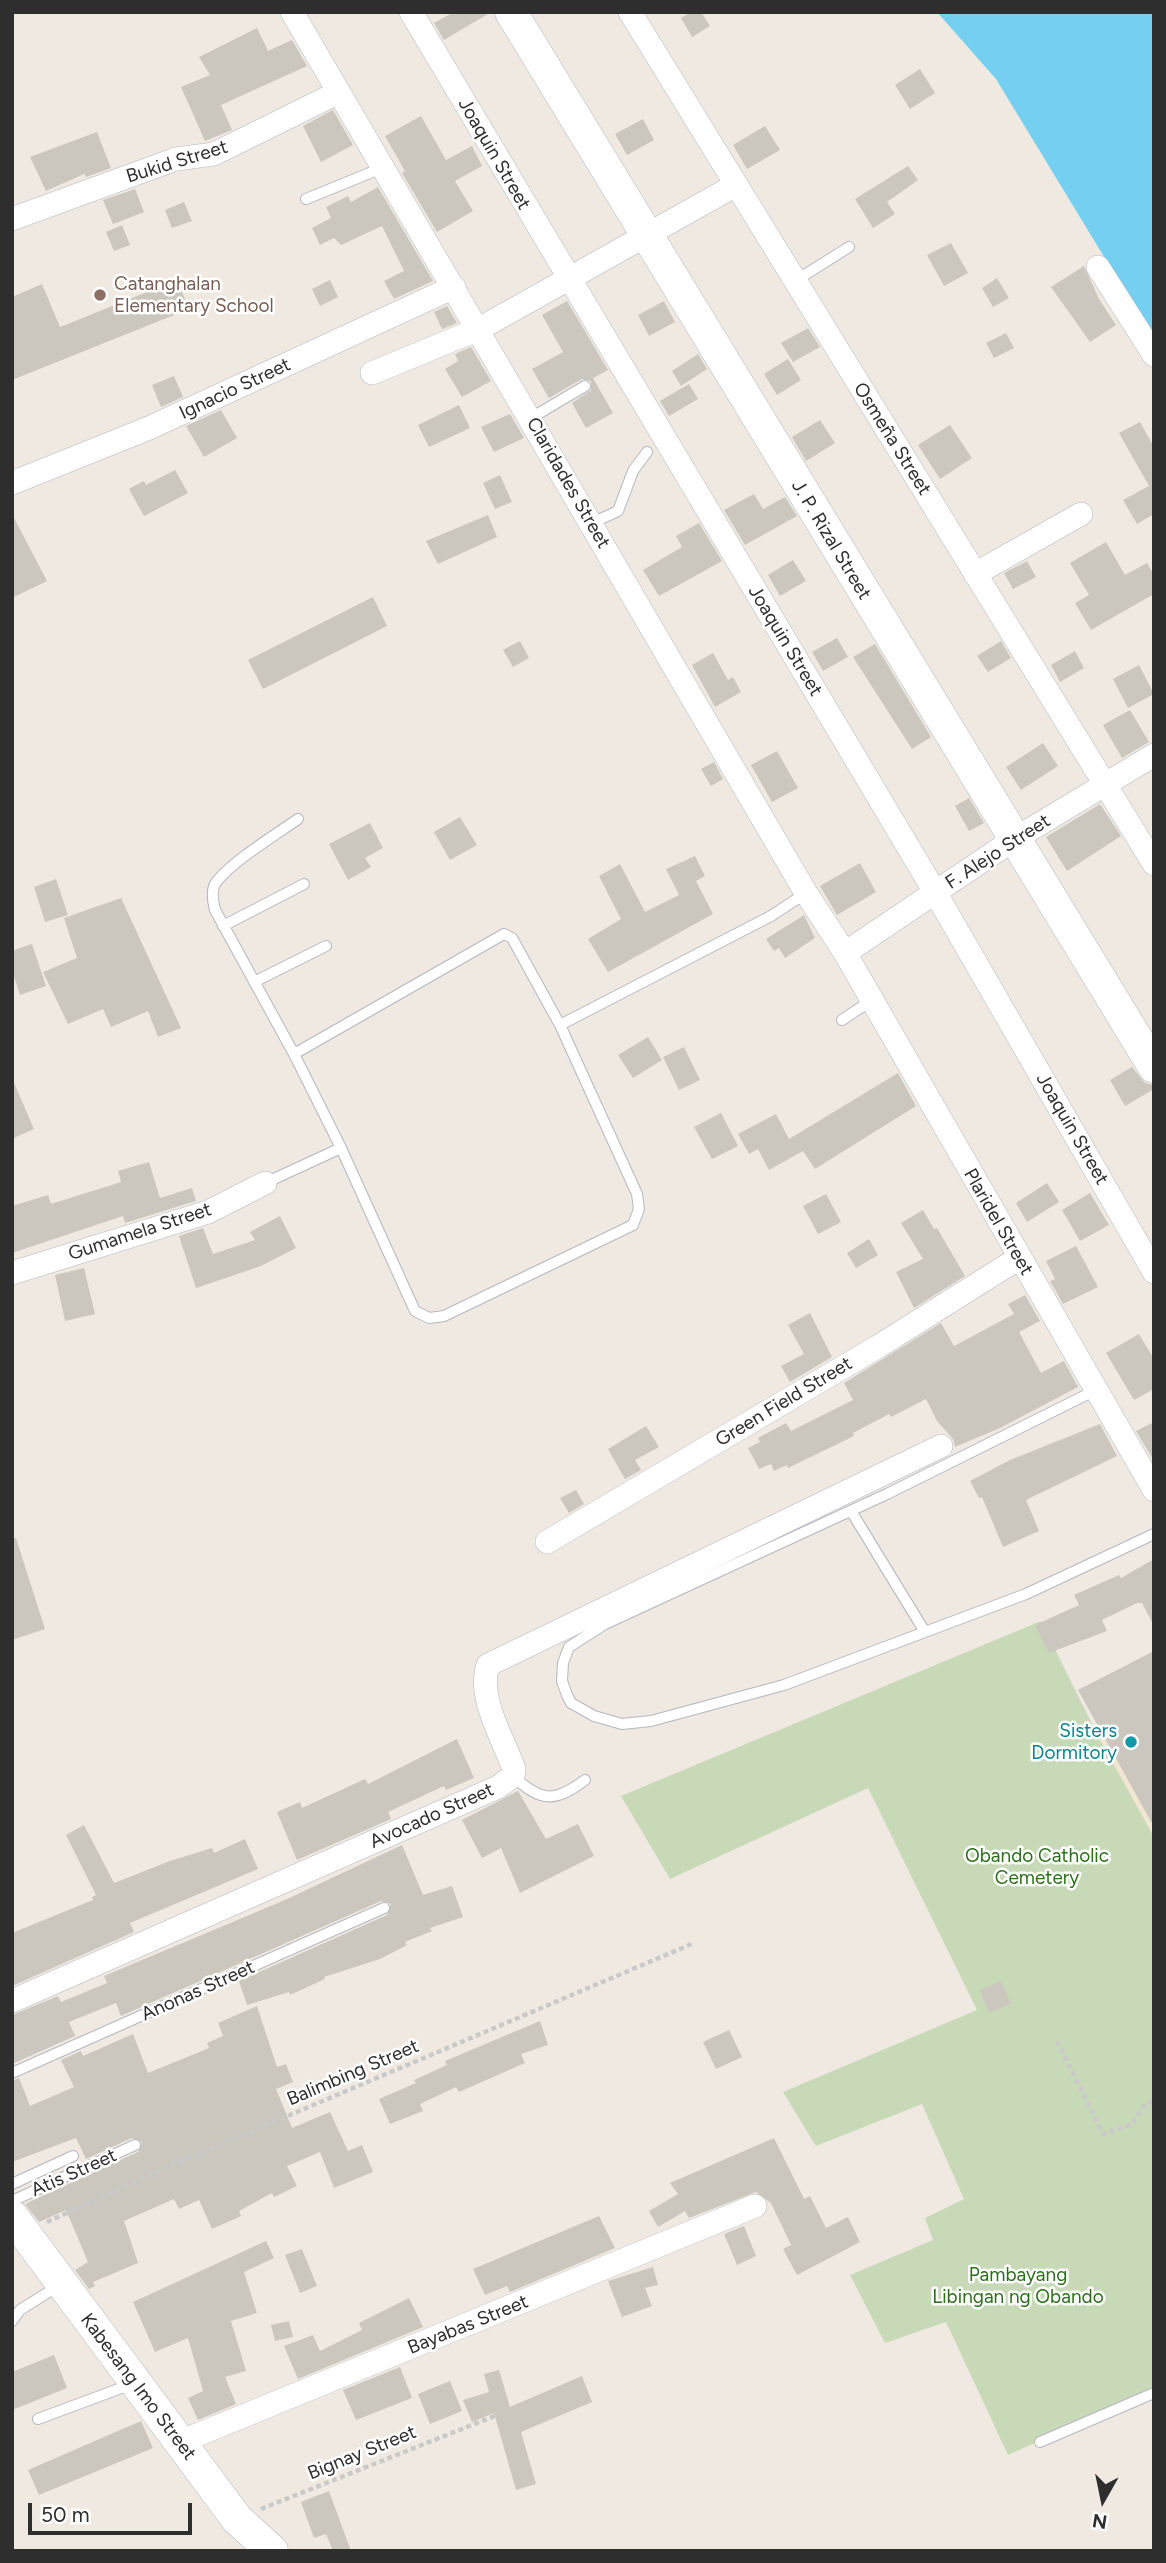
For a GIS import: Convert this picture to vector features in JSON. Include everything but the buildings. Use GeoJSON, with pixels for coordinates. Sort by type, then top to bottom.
{"type":"FeatureCollection","features":[{"type":"Feature","properties":{"kind":"main road","name":"J. P. Rizal Street"},"geometry":{"type":"LineString","coordinates":[[511,12],[1013,840],[1154,1067]]}},
{"type":"Feature","properties":{"kind":"main road","name":"Kabesang Imo Street"},"geometry":{"type":"LineString","coordinates":[[18,2225],[237,2519],[272,2551]]}},
{"type":"Feature","properties":{"kind":"street","name":"Claridades Street"},"geometry":{"type":"LineString","coordinates":[[292,12],[806,893],[845,953]]}},
{"type":"Feature","properties":{"kind":"street","name":"Joaquin Street"},"geometry":{"type":"LineString","coordinates":[[411,12],[935,892],[1154,1272]]}},
{"type":"Feature","properties":{"kind":"street","name":"Osmeña Street"},"geometry":{"type":"LineString","coordinates":[[630,12],[1154,864]]}},
{"type":"Feature","properties":{"kind":"street","name":"Bukid Street"},"geometry":{"type":"LineString","coordinates":[[12,219],[176,159],[214,154],[337,93]]}},
{"type":"Feature","properties":{"kind":"street"},"geometry":{"type":"LineString","coordinates":[[372,373],[479,329],[736,185]]}},
{"type":"Feature","properties":{"kind":"street"},"geometry":{"type":"LineString","coordinates":[[1098,267],[1154,355]]}},
{"type":"Feature","properties":{"kind":"street","name":"Ignacio Street"},"geometry":{"type":"LineString","coordinates":[[12,483],[149,428],[454,287]]}},
{"type":"Feature","properties":{"kind":"street"},"geometry":{"type":"LineString","coordinates":[[975,574],[1081,513]]}},
{"type":"Feature","properties":{"kind":"street","name":"F. Alejo Street"},"geometry":{"type":"LineString","coordinates":[[845,953],[1013,840],[1154,755]]}},
{"type":"Feature","properties":{"kind":"street","name":"Plaridel Street"},"geometry":{"type":"LineString","coordinates":[[845,953],[1154,1490]]}},
{"type":"Feature","properties":{"kind":"street","name":"Gumamela Street"},"geometry":{"type":"LineString","coordinates":[[12,1273],[208,1212],[265,1183]]}},
{"type":"Feature","properties":{"kind":"street","name":"Green Field Street"},"geometry":{"type":"LineString","coordinates":[[547,1542],[878,1346],[1019,1258]]}},
{"type":"Feature","properties":{"kind":"street","name":"Avocado Street"},"geometry":{"type":"LineString","coordinates":[[12,2001],[498,1787],[513,1776],[514,1769],[486,1694],[484,1678],[488,1665],[941,1446]]}},
{"type":"Feature","properties":{"kind":"street","name":"Bayabas Street"},"geometry":{"type":"LineString","coordinates":[[180,2442],[755,2206]]}},
{"type":"Feature","properties":{"kind":"lane"},"geometry":{"type":"LineString","coordinates":[[306,199],[382,168]]}},
{"type":"Feature","properties":{"kind":"lane"},"geometry":{"type":"LineString","coordinates":[[795,282],[849,247]]}},
{"type":"Feature","properties":{"kind":"lane"},"geometry":{"type":"LineString","coordinates":[[531,418],[585,386]]}},
{"type":"Feature","properties":{"kind":"lane"},"geometry":{"type":"LineString","coordinates":[[592,523],[618,511],[633,471],[647,452]]}},
{"type":"Feature","properties":{"kind":"lane"},"geometry":{"type":"LineString","coordinates":[[294,1054],[504,934],[512,937],[560,1026],[637,1194],[639,1209],[634,1225],[444,1316],[429,1318],[415,1311],[341,1148],[213,904],[215,884],[298,819]]}},
{"type":"Feature","properties":{"kind":"lane"},"geometry":{"type":"LineString","coordinates":[[223,926],[304,884]]}},
{"type":"Feature","properties":{"kind":"lane"},"geometry":{"type":"LineString","coordinates":[[560,1026],[771,916],[806,893]]}},
{"type":"Feature","properties":{"kind":"lane"},"geometry":{"type":"LineString","coordinates":[[254,982],[326,946]]}},
{"type":"Feature","properties":{"kind":"lane"},"geometry":{"type":"LineString","coordinates":[[842,1020],[872,1000]]}},
{"type":"Feature","properties":{"kind":"lane"},"geometry":{"type":"LineString","coordinates":[[265,1183],[341,1148]]}},
{"type":"Feature","properties":{"kind":"lane"},"geometry":{"type":"LineString","coordinates":[[1096,1390],[851,1511],[605,1624],[569,1647],[563,1663],[562,1681],[571,1703],[594,1716],[622,1724],[651,1721],[784,1685],[1026,1594],[1154,1534]]}},
{"type":"Feature","properties":{"kind":"lane"},"geometry":{"type":"LineString","coordinates":[[851,1511],[925,1632]]}},
{"type":"Feature","properties":{"kind":"lane"},"geometry":{"type":"LineString","coordinates":[[513,1776],[535,1794],[546,1798],[568,1792],[585,1780]]}},
{"type":"Feature","properties":{"kind":"lane","name":"Anonas Street"},"geometry":{"type":"LineString","coordinates":[[12,2073],[384,1908]]}},
{"type":"Feature","properties":{"kind":"lane","name":"Atis Street"},"geometry":{"type":"LineString","coordinates":[[12,2201],[135,2146]]}},
{"type":"Feature","properties":{"kind":"lane"},"geometry":{"type":"LineString","coordinates":[[12,2184],[73,2156]]}},
{"type":"Feature","properties":{"kind":"lane"},"geometry":{"type":"LineString","coordinates":[[12,2321],[20,2310],[61,2284]]}},
{"type":"Feature","properties":{"kind":"lane"},"geometry":{"type":"LineString","coordinates":[[38,2419],[134,2382]]}},
{"type":"Feature","properties":{"kind":"lane"},"geometry":{"type":"LineString","coordinates":[[1040,2442],[1154,2393]]}},
{"type":"Feature","properties":{"kind":"path","name":"Balimbing Street"},"geometry":{"type":"LineString","coordinates":[[18,2225],[163,2169],[694,1943]]}},
{"type":"Feature","properties":{"kind":"path"},"geometry":{"type":"LineString","coordinates":[[1056,2041],[1103,2134],[1132,2124],[1145,2104],[1154,2101]]}},
{"type":"Feature","properties":{"kind":"path","name":"Bignay Street"},"geometry":{"type":"LineString","coordinates":[[237,2519],[497,2416]]}},
{"type":"Feature","properties":{"kind":"shaded area"},"geometry":{"type":"Polygon","coordinates":[[[1154,1710],[1154,1837],[1099,1738],[1154,1710]]]}},
{"type":"Feature","properties":{"kind":"green space","name":"Obando Catholic Cemetery"},"geometry":{"type":"Polygon","coordinates":[[[1041,1621],[1099,1738],[1154,1837],[1154,2390],[1008,2455],[946,2322],[885,2343],[850,2275],[933,2240],[925,2218],[964,2199],[922,2104],[816,2146],[783,2092],[977,2010],[868,1788],[670,1879],[621,1796],[1041,1621]]]}},
{"type":"Feature","properties":{"kind":"water"},"geometry":{"type":"Polygon","coordinates":[[[937,12],[1154,12],[1154,339],[996,79],[937,12]]]}},
{"type":"Feature","properties":{"kind":"place","name":"Catanghalan Elementary School"},"geometry":{"type":"Point","coordinates":[100,295]}},
{"type":"Feature","properties":{"kind":"place","name":"Sisters Dormitory"},"geometry":{"type":"Point","coordinates":[1131,1742]}},
{"type":"Feature","properties":{"kind":"park label","name":"Pambayang Libingan ng Obando"},"geometry":{"type":"Point","coordinates":[1018,2286]}}]}
